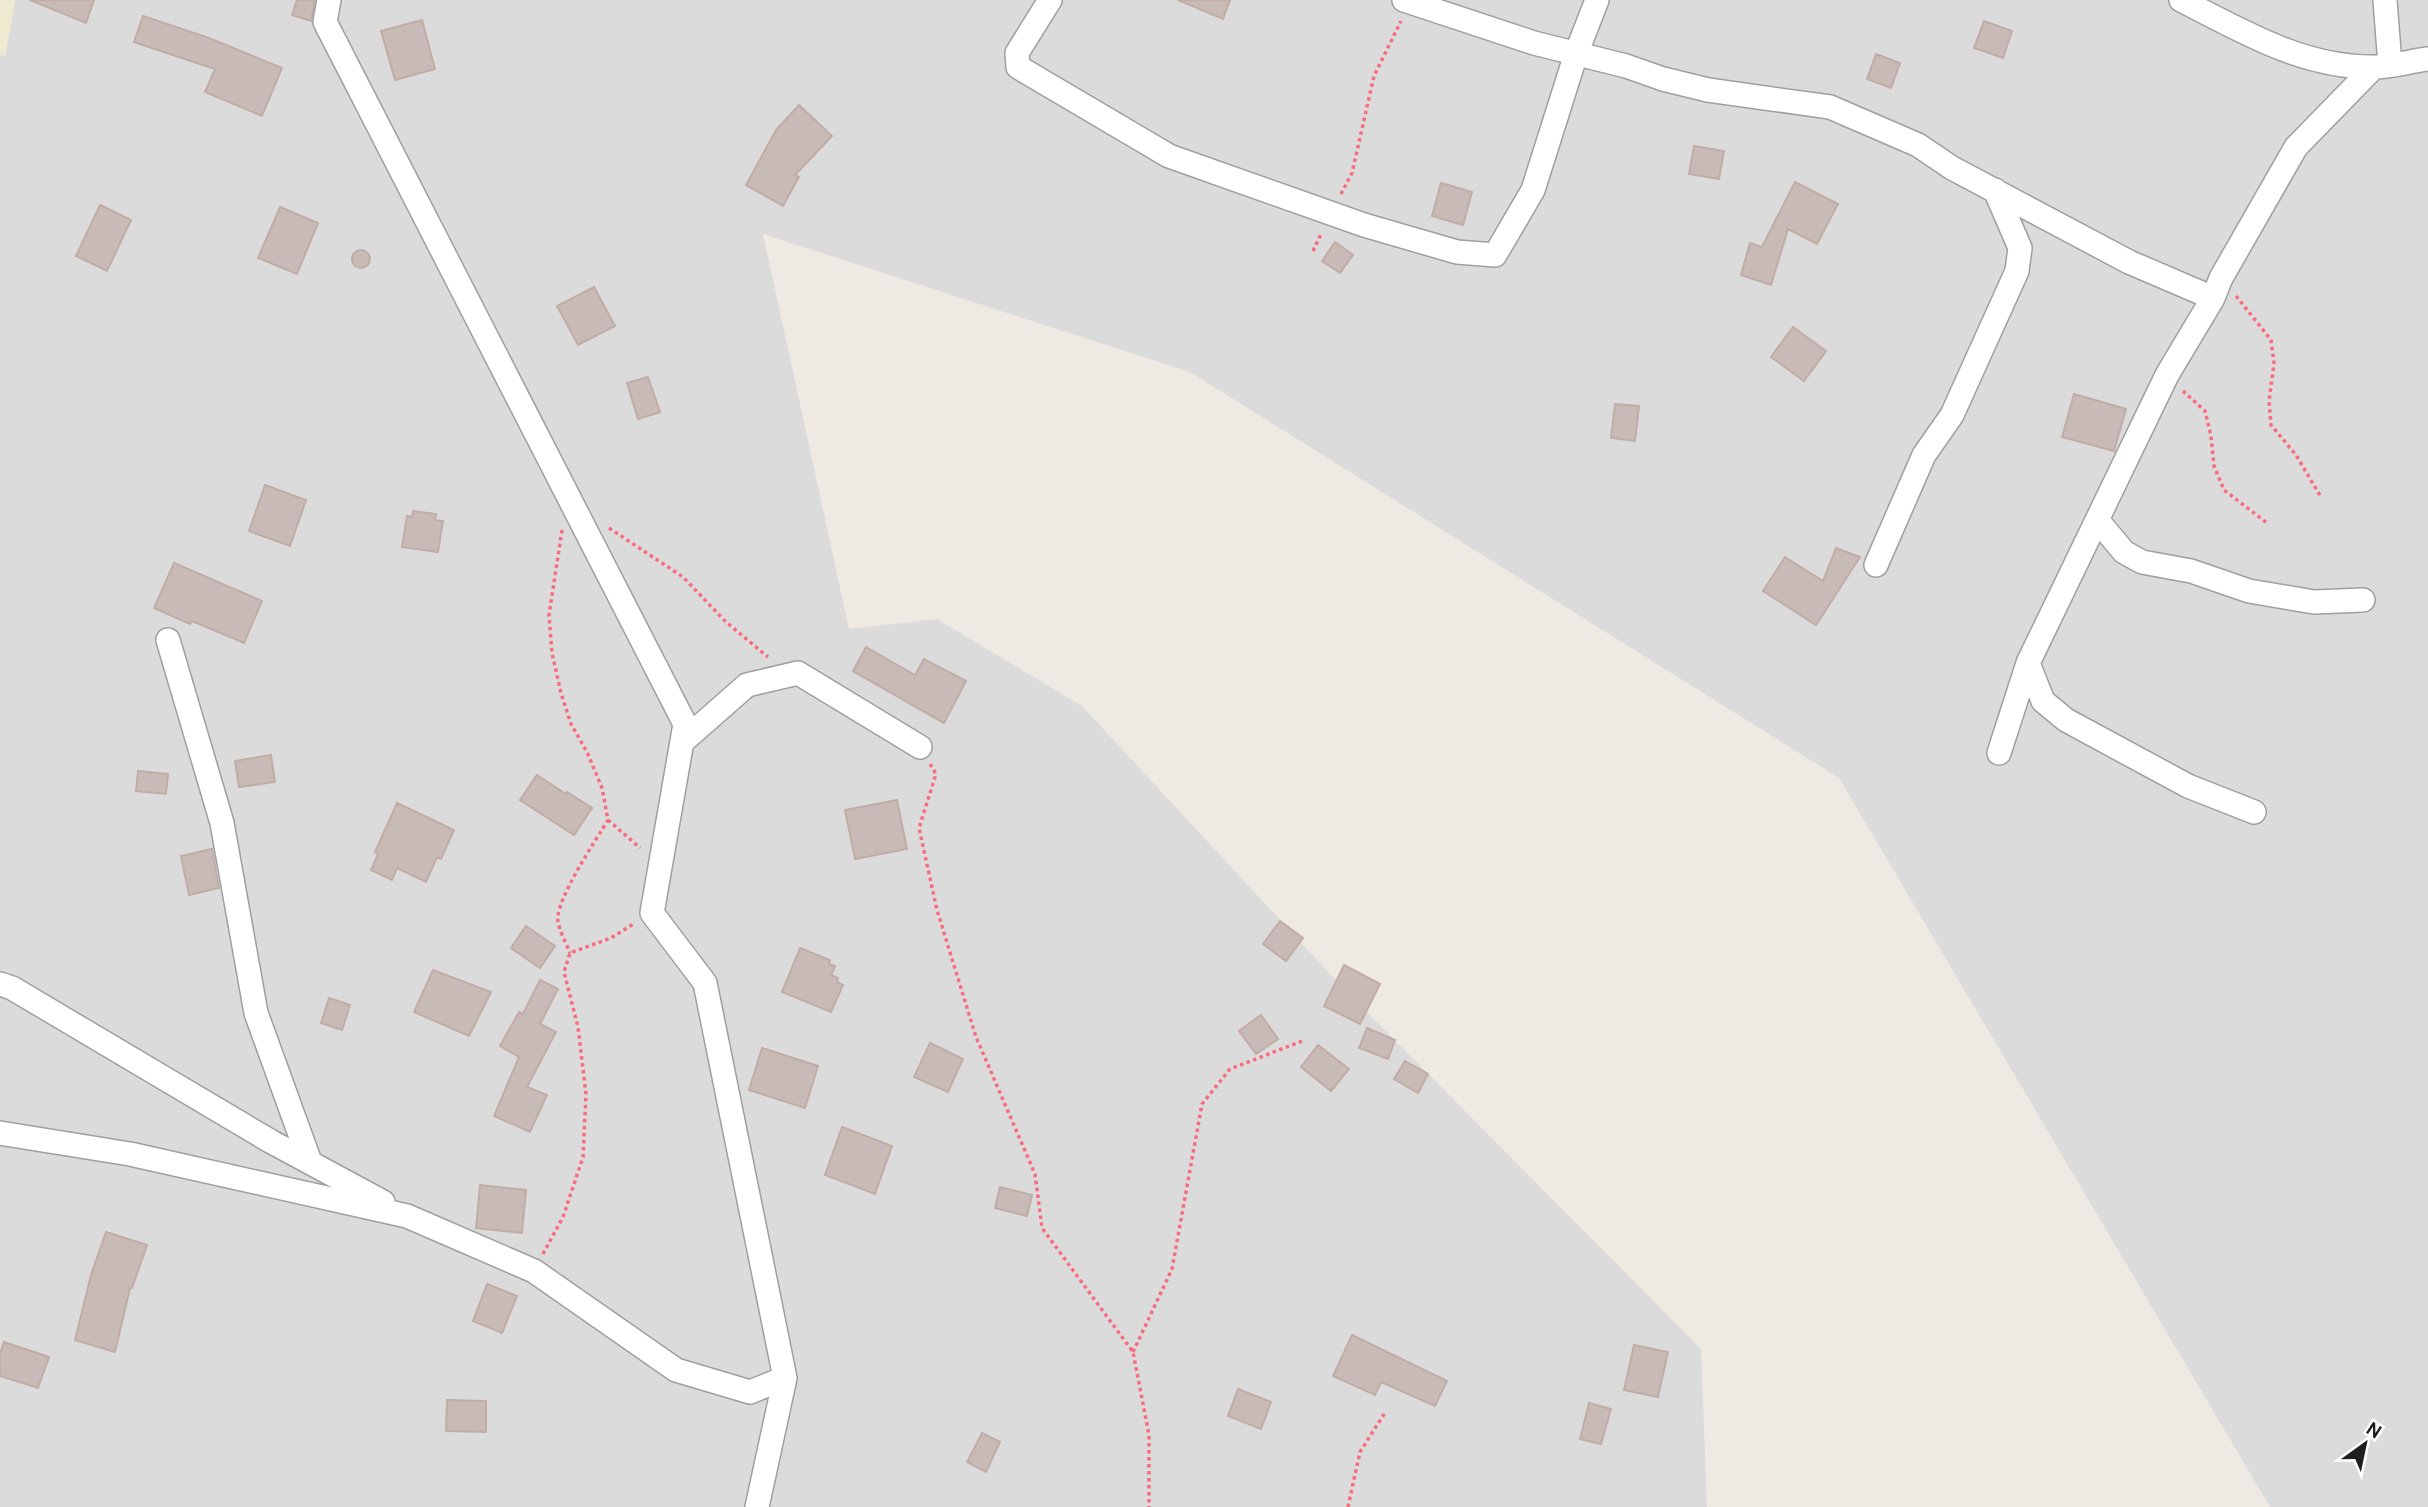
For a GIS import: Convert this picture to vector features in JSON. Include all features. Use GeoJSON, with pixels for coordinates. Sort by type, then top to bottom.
{"type":"FeatureCollection","features":[{"type":"Feature","properties":{"kind":"street"},"geometry":{"type":"LineString","coordinates":[[329,0],[325,22],[685,724],[652,913],[705,983],[785,1378],[757,1507]]}},
{"type":"Feature","properties":{"kind":"street"},"geometry":{"type":"LineString","coordinates":[[1051,0],[1017,53],[1018,67],[1169,156],[1364,225],[1457,252],[1495,254],[1533,190],[1576,54],[1597,0]]}},
{"type":"Feature","properties":{"kind":"street"},"geometry":{"type":"LineString","coordinates":[[2181,0],[2279,49],[2319,61],[2382,66],[2428,59]]}},
{"type":"Feature","properties":{"kind":"street"},"geometry":{"type":"LineString","coordinates":[[1999,753],[2028,663],[2166,375],[2296,147],[2382,66],[2385,0]]}},
{"type":"Feature","properties":{"kind":"street"},"geometry":{"type":"LineString","coordinates":[[1407,2],[1534,43],[1708,90],[1829,107],[1918,145],[1952,168],[2129,262],[2217,288]]}},
{"type":"Feature","properties":{"kind":"street"},"geometry":{"type":"LineString","coordinates":[[1876,565],[1924,455],[1952,415],[2017,271],[2020,248],[1995,190]]}},
{"type":"Feature","properties":{"kind":"street"},"geometry":{"type":"LineString","coordinates":[[2098,521],[2124,552],[2142,562],[2191,571],[2262,593],[2314,602],[2363,600]]}},
{"type":"Feature","properties":{"kind":"street"},"geometry":{"type":"LineString","coordinates":[[168,640],[222,824],[256,1013],[310,1163]]}},
{"type":"Feature","properties":{"kind":"street"},"geometry":{"type":"LineString","coordinates":[[2028,663],[2043,701],[2066,720],[2189,786],[2254,812]]}},
{"type":"Feature","properties":{"kind":"street"},"geometry":{"type":"LineString","coordinates":[[682,742],[747,685],[797,673],[920,747]]}},
{"type":"Feature","properties":{"kind":"street"},"geometry":{"type":"LineString","coordinates":[[0,984],[12,988],[310,1163],[407,1216],[534,1271],[676,1370],[750,1392],[785,1378]]}},
{"type":"Feature","properties":{"kind":"street"},"geometry":{"type":"LineString","coordinates":[[0,1133],[130,1154],[407,1216]]}},
{"type":"Feature","properties":{"kind":"path"},"geometry":{"type":"LineString","coordinates":[[1312,251],[1352,173],[1374,76],[1407,2]]}},
{"type":"Feature","properties":{"kind":"path"},"geometry":{"type":"LineString","coordinates":[[2217,288],[2271,340],[2274,363],[2269,401],[2271,425],[2296,455],[2321,497]]}},
{"type":"Feature","properties":{"kind":"path"},"geometry":{"type":"LineString","coordinates":[[2166,375],[2205,411],[2214,466],[2224,490],[2267,523]]}},
{"type":"Feature","properties":{"kind":"path"},"geometry":{"type":"LineString","coordinates":[[603,524],[683,577],[736,631],[767,656],[797,673]]}},
{"type":"Feature","properties":{"kind":"path"},"geometry":{"type":"LineString","coordinates":[[562,527],[549,615],[552,653],[561,693],[571,724],[587,752],[602,788],[608,820],[635,842],[659,872]]}},
{"type":"Feature","properties":{"kind":"path"},"geometry":{"type":"LineString","coordinates":[[920,747],[936,774],[919,828],[937,910],[976,1037],[1035,1174],[1042,1228],[1133,1352],[1149,1435],[1149,1507]]}},
{"type":"Feature","properties":{"kind":"path"},"geometry":{"type":"LineString","coordinates":[[534,1271],[563,1217],[583,1157],[586,1094],[578,1027],[564,972],[570,953],[557,920],[564,897],[608,820]]}},
{"type":"Feature","properties":{"kind":"path"},"geometry":{"type":"LineString","coordinates":[[570,953],[611,938],[652,913]]}},
{"type":"Feature","properties":{"kind":"path"},"geometry":{"type":"LineString","coordinates":[[1133,1352],[1172,1269],[1202,1104],[1230,1069],[1305,1040]]}},
{"type":"Feature","properties":{"kind":"path"},"geometry":{"type":"LineString","coordinates":[[1348,1507],[1360,1452],[1386,1411]]}},
{"type":"Feature","properties":{"kind":"shaded area"},"geometry":{"type":"Polygon","coordinates":[[[0,0],[15,0],[5,56],[0,55],[0,0]]]}},
{"type":"Feature","properties":{"kind":"shaded area"},"geometry":{"type":"Polygon","coordinates":[[[15,0],[2428,0],[2428,1507],[2270,1507],[1839,778],[1190,372],[763,234],[849,629],[937,619],[1082,706],[1344,989],[1701,1349],[1707,1507],[0,1507],[0,55],[5,56],[15,0]]]}},
{"type":"Feature","properties":{"kind":"building"},"geometry":{"type":"Polygon","coordinates":[[[30,0],[94,0],[86,23],[30,0]]]}},
{"type":"Feature","properties":{"kind":"building"},"geometry":{"type":"Polygon","coordinates":[[[297,0],[315,0],[311,21],[292,15],[297,0]]]}},
{"type":"Feature","properties":{"kind":"building"},"geometry":{"type":"Polygon","coordinates":[[[1178,0],[1230,0],[1223,19],[1178,0]]]}},
{"type":"Feature","properties":{"kind":"building"},"geometry":{"type":"Polygon","coordinates":[[[143,16],[209,38],[282,68],[262,116],[205,92],[215,69],[134,42],[143,16]]]}},
{"type":"Feature","properties":{"kind":"building"},"geometry":{"type":"Polygon","coordinates":[[[422,20],[435,69],[395,80],[381,31],[422,20]]]}},
{"type":"Feature","properties":{"kind":"building"},"geometry":{"type":"Polygon","coordinates":[[[1984,21],[2012,31],[2003,58],[1974,48],[1984,21]]]}},
{"type":"Feature","properties":{"kind":"building"},"geometry":{"type":"Polygon","coordinates":[[[1876,54],[1900,63],[1891,88],[1867,79],[1876,54]]]}},
{"type":"Feature","properties":{"kind":"building"},"geometry":{"type":"Polygon","coordinates":[[[799,105],[832,136],[795,175],[799,177],[783,206],[746,185],[776,130],[799,105]]]}},
{"type":"Feature","properties":{"kind":"building"},"geometry":{"type":"Polygon","coordinates":[[[1694,146],[1724,151],[1719,179],[1689,174],[1694,146]]]}},
{"type":"Feature","properties":{"kind":"building"},"geometry":{"type":"Polygon","coordinates":[[[1795,182],[1838,204],[1817,244],[1788,229],[1771,285],[1741,275],[1750,243],[1762,247],[1795,182]]]}},
{"type":"Feature","properties":{"kind":"building"},"geometry":{"type":"Polygon","coordinates":[[[1441,183],[1472,192],[1463,225],[1432,216],[1441,183]]]}},
{"type":"Feature","properties":{"kind":"building"},"geometry":{"type":"Polygon","coordinates":[[[100,205],[131,220],[107,271],[76,256],[100,205]]]}},
{"type":"Feature","properties":{"kind":"building"},"geometry":{"type":"Polygon","coordinates":[[[280,207],[318,223],[297,274],[258,258],[280,207]]]}},
{"type":"Feature","properties":{"kind":"building"},"geometry":{"type":"Polygon","coordinates":[[[1335,242],[1353,255],[1340,273],[1322,261],[1335,242]]]}},
{"type":"Feature","properties":{"kind":"building"},"geometry":{"type":"Polygon","coordinates":[[[361,250],[367,253],[370,259],[367,265],[361,268],[355,265],[352,259],[355,253],[361,250]]]}},
{"type":"Feature","properties":{"kind":"building"},"geometry":{"type":"Polygon","coordinates":[[[594,287],[615,326],[578,345],[557,306],[594,287]]]}},
{"type":"Feature","properties":{"kind":"building"},"geometry":{"type":"Polygon","coordinates":[[[1793,327],[1826,351],[1804,381],[1771,357],[1793,327]]]}},
{"type":"Feature","properties":{"kind":"building"},"geometry":{"type":"Polygon","coordinates":[[[648,377],[660,412],[638,419],[627,383],[648,377]]]}},
{"type":"Feature","properties":{"kind":"building"},"geometry":{"type":"Polygon","coordinates":[[[2074,394],[2126,409],[2114,451],[2062,437],[2074,394]]]}},
{"type":"Feature","properties":{"kind":"building"},"geometry":{"type":"Polygon","coordinates":[[[1615,404],[1639,406],[1635,441],[1611,438],[1615,404]]]}},
{"type":"Feature","properties":{"kind":"building"},"geometry":{"type":"Polygon","coordinates":[[[265,485],[306,500],[290,546],[249,531],[265,485]]]}},
{"type":"Feature","properties":{"kind":"building"},"geometry":{"type":"Polygon","coordinates":[[[413,511],[436,514],[435,520],[443,521],[438,552],[402,547],[407,516],[412,517],[413,511]]]}},
{"type":"Feature","properties":{"kind":"building"},"geometry":{"type":"Polygon","coordinates":[[[1836,548],[1860,557],[1816,625],[1763,591],[1785,557],[1823,581],[1836,548]]]}},
{"type":"Feature","properties":{"kind":"building"},"geometry":{"type":"Polygon","coordinates":[[[174,563],[262,601],[244,643],[154,608],[174,563]]]}},
{"type":"Feature","properties":{"kind":"building"},"geometry":{"type":"Polygon","coordinates":[[[866,647],[915,675],[924,659],[966,681],[944,723],[853,671],[866,647]]]}},
{"type":"Feature","properties":{"kind":"building"},"geometry":{"type":"Polygon","coordinates":[[[271,755],[275,782],[239,787],[235,761],[271,755]]]}},
{"type":"Feature","properties":{"kind":"building"},"geometry":{"type":"Polygon","coordinates":[[[138,771],[168,774],[166,794],[136,791],[138,771]]]}},
{"type":"Feature","properties":{"kind":"building"},"geometry":{"type":"Polygon","coordinates":[[[537,775],[592,808],[574,835],[520,800],[537,775]]]}},
{"type":"Feature","properties":{"kind":"building"},"geometry":{"type":"Polygon","coordinates":[[[897,800],[907,849],[855,859],[845,810],[897,800]]]}},
{"type":"Feature","properties":{"kind":"building"},"geometry":{"type":"Polygon","coordinates":[[[397,803],[454,830],[441,859],[437,857],[426,882],[397,868],[392,880],[371,870],[378,854],[375,852],[397,803]]]}},
{"type":"Feature","properties":{"kind":"building"},"geometry":{"type":"Polygon","coordinates":[[[212,849],[219,888],[189,895],[181,856],[212,849]]]}},
{"type":"Feature","properties":{"kind":"building"},"geometry":{"type":"Polygon","coordinates":[[[1280,921],[1303,938],[1286,961],[1263,944],[1280,921]]]}},
{"type":"Feature","properties":{"kind":"building"},"geometry":{"type":"Polygon","coordinates":[[[526,926],[555,946],[540,968],[511,948],[526,926]]]}},
{"type":"Feature","properties":{"kind":"building"},"geometry":{"type":"Polygon","coordinates":[[[800,948],[830,960],[829,964],[835,966],[831,975],[838,978],[837,982],[843,985],[831,1012],[782,992],[800,948]]]}},
{"type":"Feature","properties":{"kind":"building"},"geometry":{"type":"Polygon","coordinates":[[[1344,965],[1380,984],[1360,1024],[1324,1006],[1344,965]]]}},
{"type":"Feature","properties":{"kind":"building"},"geometry":{"type":"Polygon","coordinates":[[[433,970],[491,992],[469,1036],[414,1012],[433,970]]]}},
{"type":"Feature","properties":{"kind":"building"},"geometry":{"type":"Polygon","coordinates":[[[540,980],[558,989],[540,1024],[556,1032],[527,1087],[547,1095],[530,1132],[494,1116],[519,1057],[500,1046],[519,1012],[523,1014],[540,980]]]}},
{"type":"Feature","properties":{"kind":"building"},"geometry":{"type":"Polygon","coordinates":[[[329,998],[350,1005],[342,1030],[321,1023],[329,998]]]}},
{"type":"Feature","properties":{"kind":"building"},"geometry":{"type":"Polygon","coordinates":[[[1261,1015],[1278,1039],[1256,1054],[1239,1031],[1261,1015]]]}},
{"type":"Feature","properties":{"kind":"building"},"geometry":{"type":"Polygon","coordinates":[[[1367,1028],[1395,1040],[1388,1059],[1359,1048],[1367,1028]]]}},
{"type":"Feature","properties":{"kind":"building"},"geometry":{"type":"Polygon","coordinates":[[[930,1043],[963,1059],[948,1092],[914,1077],[930,1043]]]}},
{"type":"Feature","properties":{"kind":"building"},"geometry":{"type":"Polygon","coordinates":[[[1318,1045],[1349,1069],[1331,1091],[1301,1067],[1318,1045]]]}},
{"type":"Feature","properties":{"kind":"building"},"geometry":{"type":"Polygon","coordinates":[[[762,1048],[818,1066],[805,1108],[749,1090],[762,1048]]]}},
{"type":"Feature","properties":{"kind":"building"},"geometry":{"type":"Polygon","coordinates":[[[1405,1061],[1428,1074],[1418,1093],[1394,1079],[1405,1061]]]}},
{"type":"Feature","properties":{"kind":"building"},"geometry":{"type":"Polygon","coordinates":[[[842,1127],[892,1146],[875,1194],[825,1175],[842,1127]]]}},
{"type":"Feature","properties":{"kind":"building"},"geometry":{"type":"Polygon","coordinates":[[[480,1185],[526,1190],[522,1233],[476,1228],[480,1185]]]}},
{"type":"Feature","properties":{"kind":"building"},"geometry":{"type":"Polygon","coordinates":[[[1000,1187],[1032,1195],[1027,1216],[995,1208],[1000,1187]]]}},
{"type":"Feature","properties":{"kind":"building"},"geometry":{"type":"Polygon","coordinates":[[[106,1232],[147,1245],[130,1288],[115,1352],[75,1340],[91,1275],[106,1232]]]}},
{"type":"Feature","properties":{"kind":"building"},"geometry":{"type":"Polygon","coordinates":[[[487,1284],[517,1296],[502,1333],[473,1321],[487,1284]]]}},
{"type":"Feature","properties":{"kind":"building"},"geometry":{"type":"Polygon","coordinates":[[[1352,1335],[1447,1381],[1435,1406],[1381,1382],[1375,1395],[1333,1376],[1352,1335]]]}},
{"type":"Feature","properties":{"kind":"building"},"geometry":{"type":"Polygon","coordinates":[[[4,1342],[49,1357],[38,1388],[0,1376],[0,1354],[4,1342]]]}},
{"type":"Feature","properties":{"kind":"building"},"geometry":{"type":"Polygon","coordinates":[[[1634,1345],[1668,1352],[1658,1397],[1624,1390],[1634,1345]]]}},
{"type":"Feature","properties":{"kind":"building"},"geometry":{"type":"Polygon","coordinates":[[[1238,1389],[1271,1402],[1261,1429],[1228,1416],[1238,1389]]]}},
{"type":"Feature","properties":{"kind":"building"},"geometry":{"type":"Polygon","coordinates":[[[447,1400],[486,1401],[486,1432],[446,1431],[447,1400]]]}},
{"type":"Feature","properties":{"kind":"building"},"geometry":{"type":"Polygon","coordinates":[[[1589,1403],[1611,1409],[1601,1444],[1580,1439],[1589,1403]]]}},
{"type":"Feature","properties":{"kind":"building"},"geometry":{"type":"Polygon","coordinates":[[[982,1433],[1000,1442],[986,1472],[967,1462],[982,1433]]]}}]}
